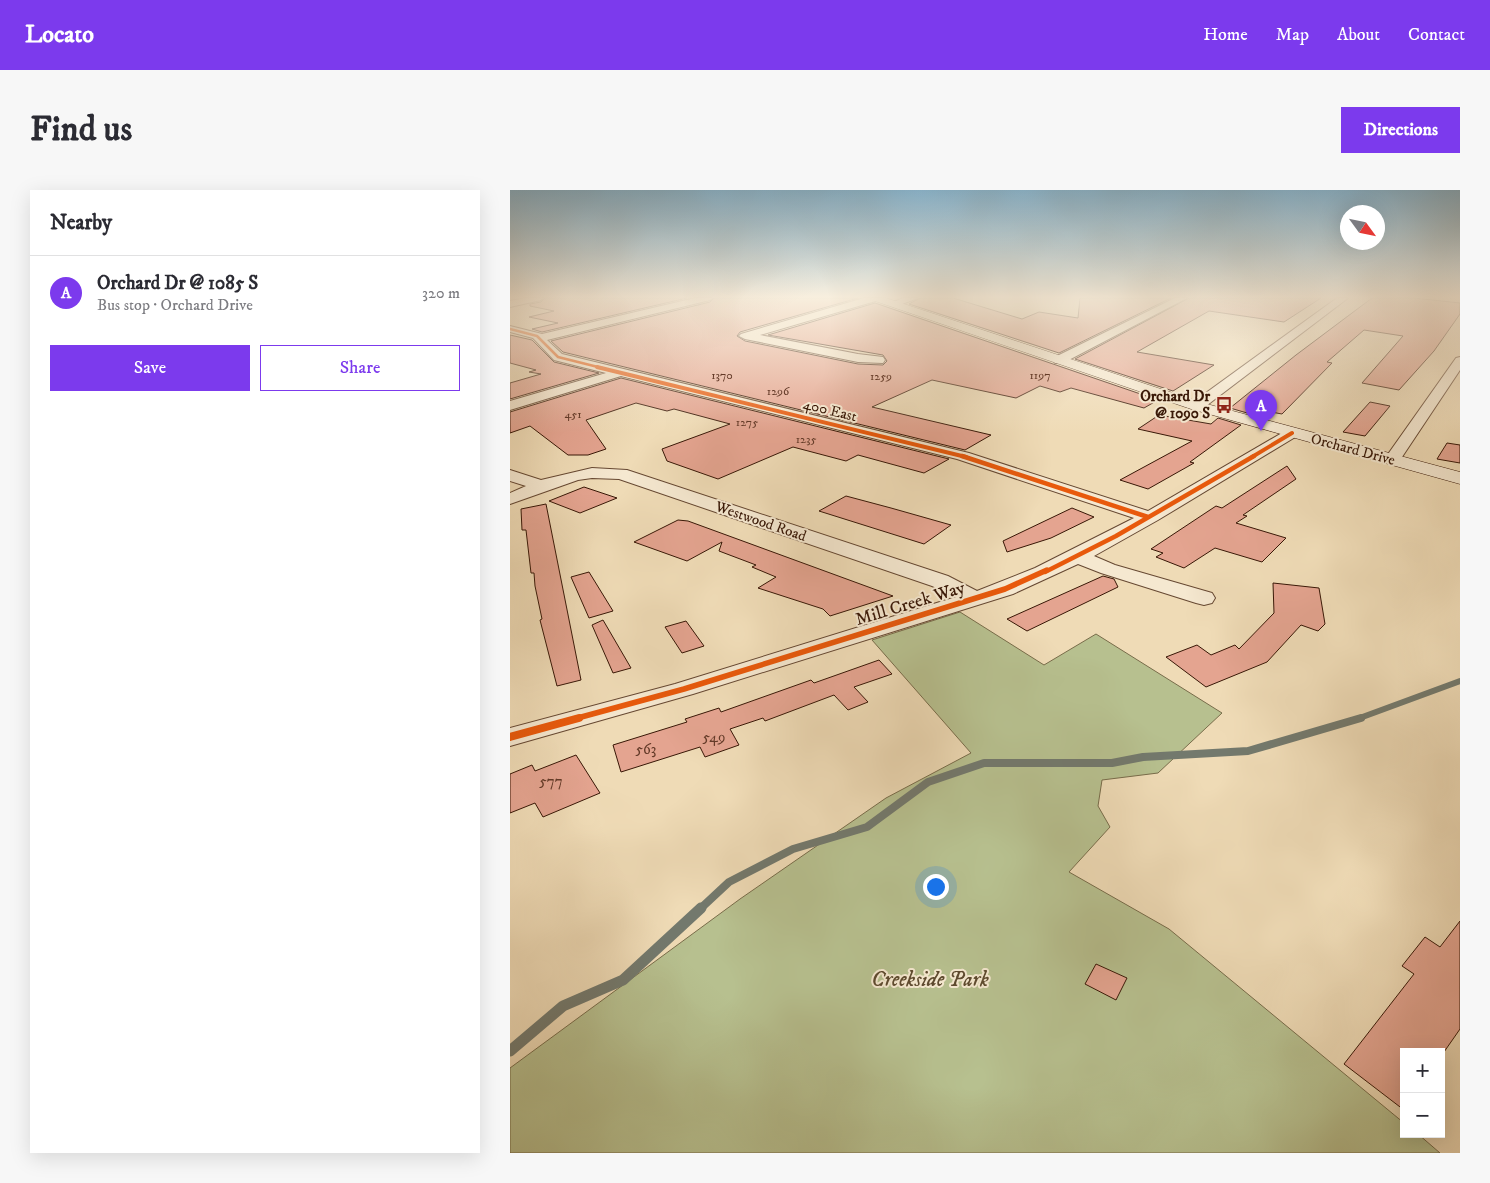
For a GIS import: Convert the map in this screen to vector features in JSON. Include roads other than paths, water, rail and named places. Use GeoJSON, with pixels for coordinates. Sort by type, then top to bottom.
{"type":"FeatureCollection","features":[{"type":"Feature","properties":{"kind":"main road","name":"Orchard Drive"},"geometry":{"type":"LineString","coordinates":[[1009,343],[1197,406],[1460,478]]}},
{"type":"Feature","properties":{"kind":"street","name":"400 East"},"geometry":{"type":"LineString","coordinates":[[544,343],[555,356],[963,456],[1148,517]]}},
{"type":"Feature","properties":{"kind":"street"},"geometry":{"type":"LineString","coordinates":[[780,343],[850,357],[879,360]]}},
{"type":"Feature","properties":{"kind":"street"},"geometry":{"type":"LineString","coordinates":[[1059,360],[1093,343]]}},
{"type":"Feature","properties":{"kind":"street"},"geometry":{"type":"LineString","coordinates":[[1197,406],[1282,343]]}},
{"type":"Feature","properties":{"kind":"street"},"geometry":{"type":"LineString","coordinates":[[1392,460],[1460,361]]}},
{"type":"Feature","properties":{"kind":"street"},"geometry":{"type":"LineString","coordinates":[[510,406],[622,372]]}},
{"type":"Feature","properties":{"kind":"street","name":"Mill Creek Way"},"geometry":{"type":"LineString","coordinates":[[510,737],[684,689],[975,598],[1031,578],[1077,556],[1148,517],[1292,433]]}},
{"type":"Feature","properties":{"kind":"street","name":"Westwood Road"},"geometry":{"type":"LineString","coordinates":[[510,499],[542,486],[584,473],[621,474],[940,581],[975,598]]}},
{"type":"Feature","properties":{"kind":"street"},"geometry":{"type":"LineString","coordinates":[[510,475],[542,486]]}},
{"type":"Feature","properties":{"kind":"street"},"geometry":{"type":"LineString","coordinates":[[1077,556],[1108,569],[1204,598]]}},
{"type":"Feature","properties":{"kind":"waterway"},"geometry":{"type":"LineString","coordinates":[[1357,719],[1460,681]]}},
{"type":"Feature","properties":{"kind":"waterway"},"geometry":{"type":"LineString","coordinates":[[700,909],[729,882],[793,849],[867,827],[928,782],[984,763],[1112,763],[1143,757],[1248,751],[1361,718]]}},
{"type":"Feature","properties":{"kind":"waterway"},"geometry":{"type":"LineString","coordinates":[[510,1051],[563,1006],[623,980],[701,908]]}},
{"type":"Feature","properties":{"kind":"place","name":"Orchard Dr @ 1090 S"},"geometry":{"type":"Point","coordinates":[1224,405]}},
{"type":"Feature","properties":{"kind":"place","name":"Orchard Dr @ 1085 S"},"geometry":{"type":"Point","coordinates":[1261,431]}},
{"type":"Feature","properties":{"kind":"park label","name":"Creekside Park"},"geometry":{"type":"Point","coordinates":[930,979]}}]}
